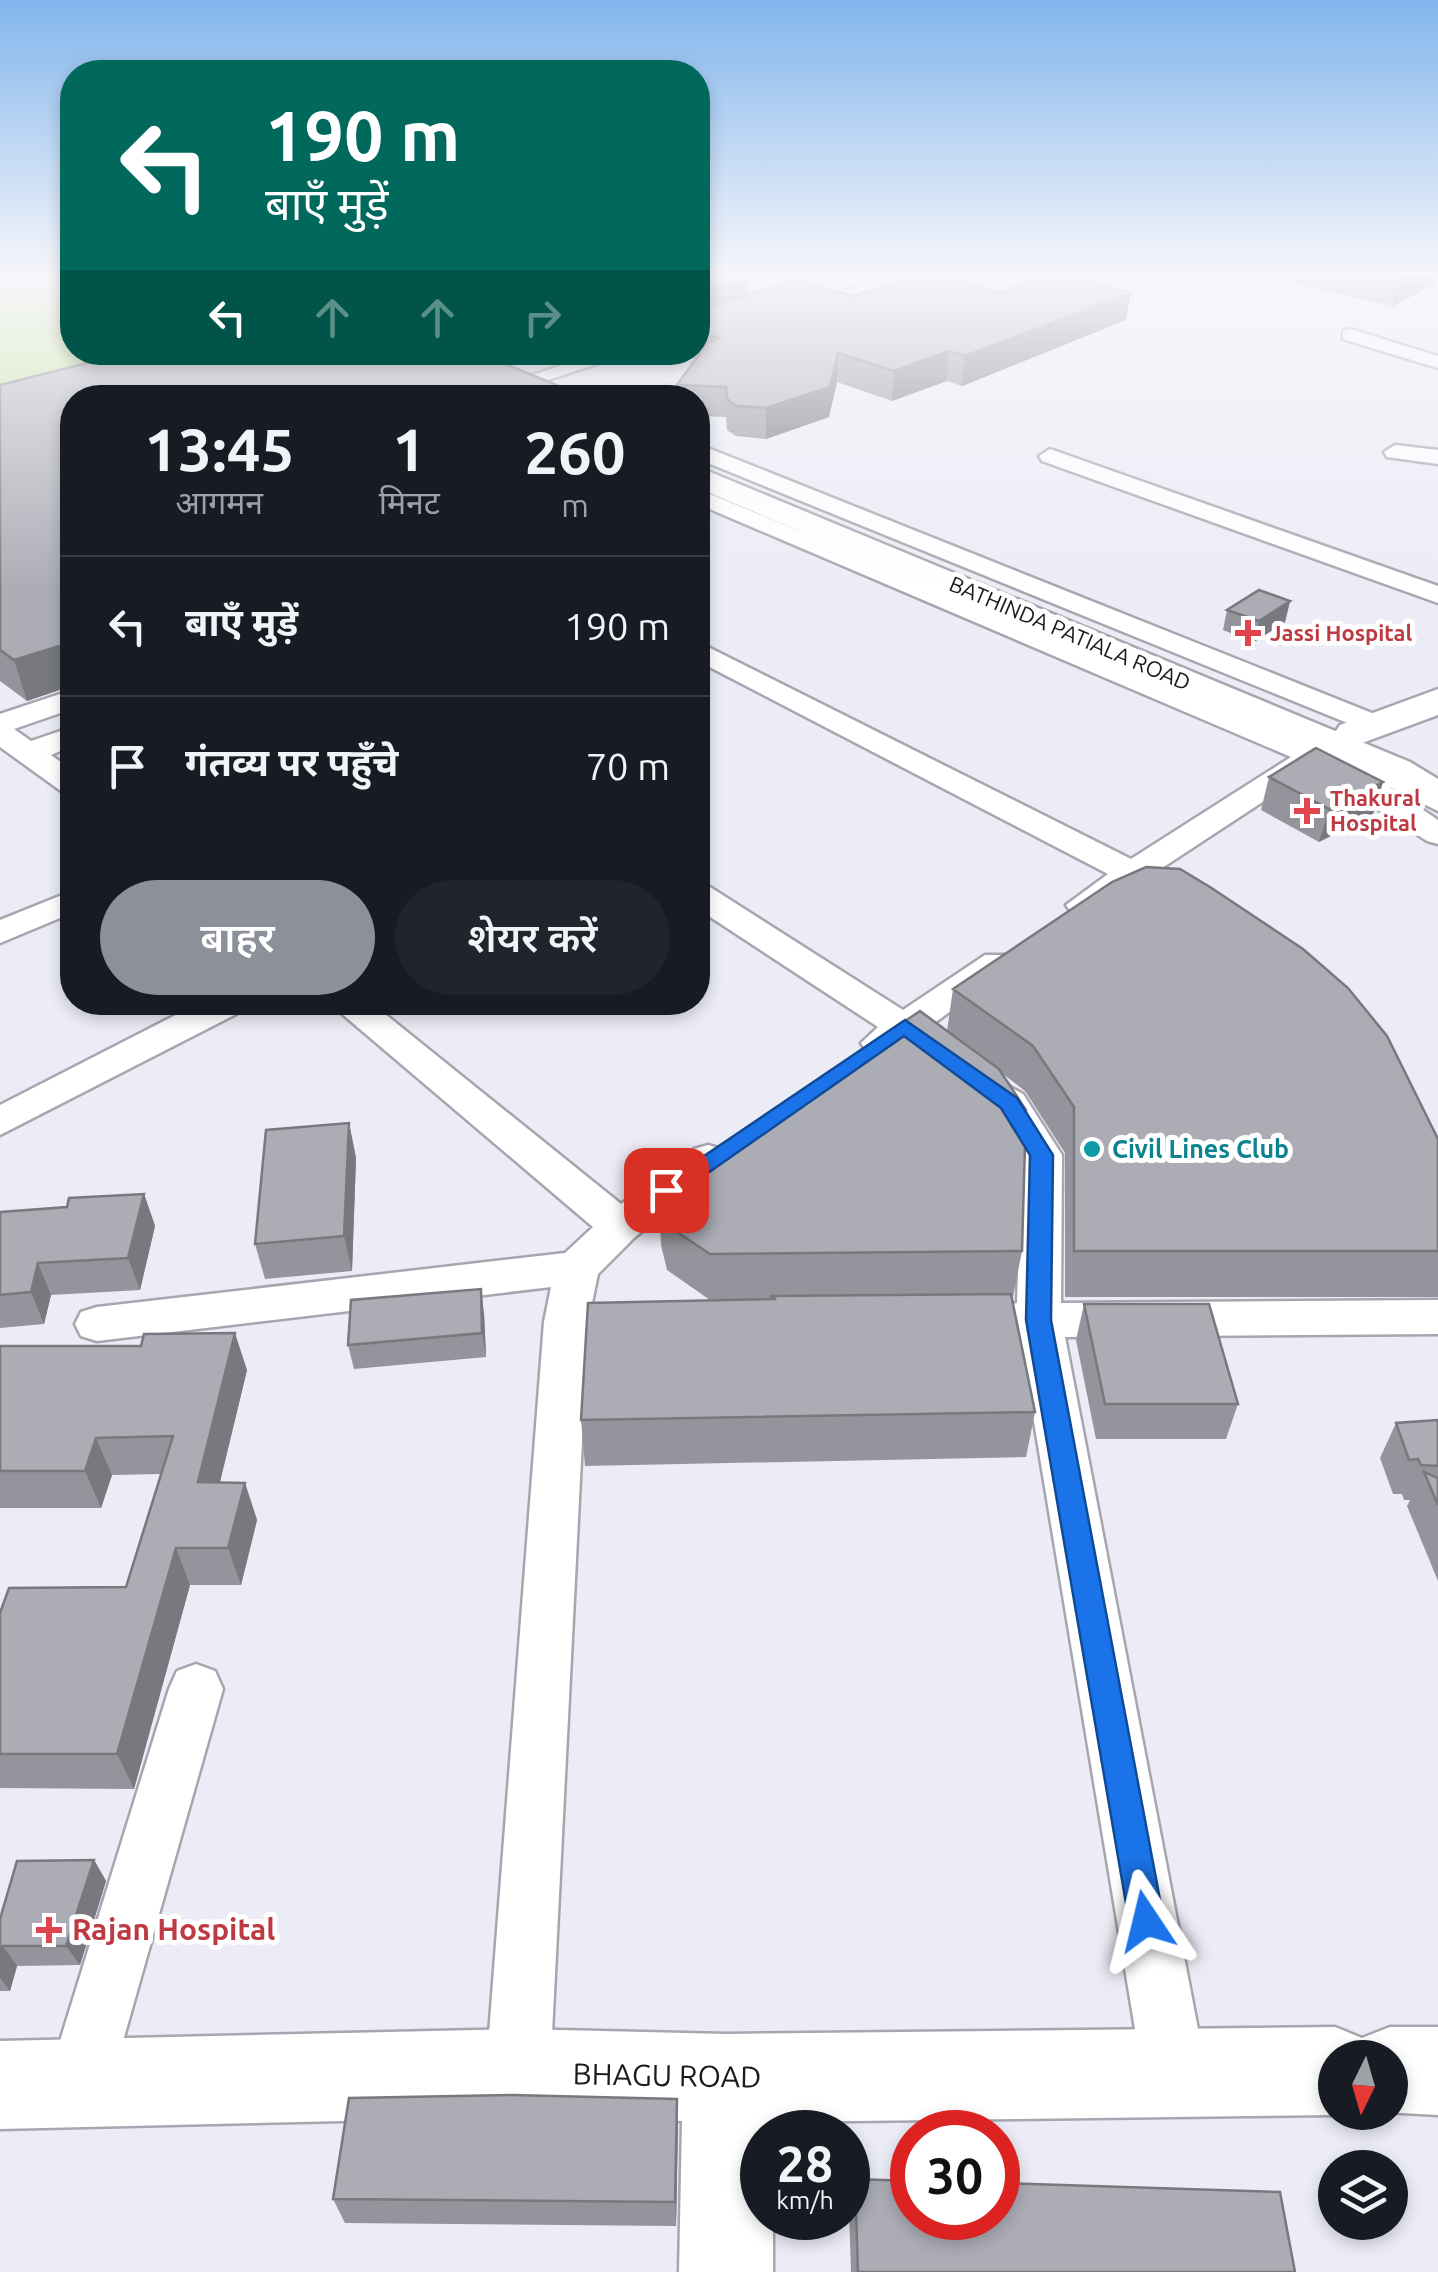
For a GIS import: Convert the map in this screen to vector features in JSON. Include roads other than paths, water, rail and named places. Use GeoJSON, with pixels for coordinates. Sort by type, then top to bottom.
{"type":"FeatureCollection","features":[{"type":"Feature","properties":{"kind":"main road","name":"BATHINDA PATIALA ROAD"},"geometry":{"type":"LineString","coordinates":[[710,482],[1344,740],[1435,782]]}},
{"type":"Feature","properties":{"kind":"main road"},"geometry":{"type":"LineString","coordinates":[[1344,740],[1438,701]]}},
{"type":"Feature","properties":{"kind":"main road","name":"BHAGU ROAD"},"geometry":{"type":"LineString","coordinates":[[39,2084],[518,2073],[727,2078],[1318,2071]]}},
{"type":"Feature","properties":{"kind":"main road"},"geometry":{"type":"LineString","coordinates":[[1408,2071],[1438,2071]]}},
{"type":"Feature","properties":{"kind":"main road"},"geometry":{"type":"LineString","coordinates":[[726,2272],[727,2078]]}},
{"type":"Feature","properties":{"kind":"street"},"geometry":{"type":"LineString","coordinates":[[1395,452],[1438,457]]}},
{"type":"Feature","properties":{"kind":"street"},"geometry":{"type":"LineString","coordinates":[[1050,456],[1438,596]]}},
{"type":"Feature","properties":{"kind":"street"},"geometry":{"type":"LineString","coordinates":[[710,656],[1133,872],[1183,902]]}},
{"type":"Feature","properties":{"kind":"street"},"geometry":{"type":"LineString","coordinates":[[9,739],[60,707]]}},
{"type":"Feature","properties":{"kind":"street"},"geometry":{"type":"LineString","coordinates":[[9,739],[60,724]]}},
{"type":"Feature","properties":{"kind":"street"},"geometry":{"type":"LineString","coordinates":[[9,739],[60,737]]}},
{"type":"Feature","properties":{"kind":"street"},"geometry":{"type":"LineString","coordinates":[[9,739],[60,775]]}},
{"type":"Feature","properties":{"kind":"street"},"geometry":{"type":"LineString","coordinates":[[843,1068],[1133,872],[1344,740],[1438,834]]}},
{"type":"Feature","properties":{"kind":"street"},"geometry":{"type":"LineString","coordinates":[[710,902],[905,1026],[1009,1103],[1042,1155],[1039,1320],[1174,2071]]}},
{"type":"Feature","properties":{"kind":"street"},"geometry":{"type":"LineString","coordinates":[[0,933],[60,906]]}},
{"type":"Feature","properties":{"kind":"street"},"geometry":{"type":"LineString","coordinates":[[6,1112],[204,1015]]}},
{"type":"Feature","properties":{"kind":"street"},"geometry":{"type":"LineString","coordinates":[[362,1015],[620,1226]]}},
{"type":"Feature","properties":{"kind":"street"},"geometry":{"type":"LineString","coordinates":[[98,1324],[577,1268],[620,1226],[736,1141]]}},
{"type":"Feature","properties":{"kind":"street"},"geometry":{"type":"LineString","coordinates":[[518,2073],[586,1322],[577,1268]]}},
{"type":"Feature","properties":{"kind":"street"},"geometry":{"type":"LineString","coordinates":[[980,1320],[1438,1318]]}},
{"type":"Feature","properties":{"kind":"street"},"geometry":{"type":"LineString","coordinates":[[39,2084],[196,1689]]}},
{"type":"Feature","properties":{"kind":"place","name":"Jassi Hospital"},"geometry":{"type":"Point","coordinates":[1248,633]}},
{"type":"Feature","properties":{"kind":"place","name":"Thakural Hospital"},"geometry":{"type":"Point","coordinates":[1307,811]}},
{"type":"Feature","properties":{"kind":"place","name":"Civil Lines Club"},"geometry":{"type":"Point","coordinates":[1092,1149]}},
{"type":"Feature","properties":{"kind":"place","name":"Rajan Hospital"},"geometry":{"type":"Point","coordinates":[49,1930]}}]}
